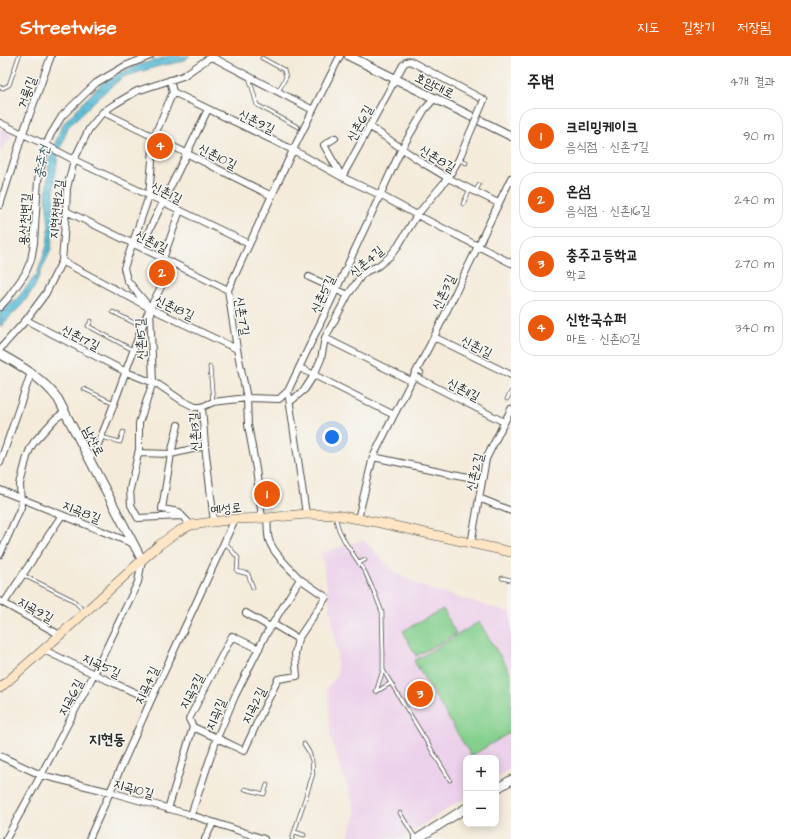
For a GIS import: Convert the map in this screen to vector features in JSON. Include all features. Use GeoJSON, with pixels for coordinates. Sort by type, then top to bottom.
{"type":"FeatureCollection","features":[{"type":"Feature","properties":{"kind":"main road","name":"예성로"},"geometry":{"type":"LineString","coordinates":[[0,688],[44,650],[142,560],[177,532],[191,525],[235,519],[306,514],[335,515],[511,552]]}},
{"type":"Feature","properties":{"kind":"street","name":"거룡1길"},"geometry":{"type":"LineString","coordinates":[[0,205],[23,134],[51,56]]}},
{"type":"Feature","properties":{"kind":"street","name":"용산천변길"},"geometry":{"type":"LineString","coordinates":[[0,307],[25,274],[31,260],[34,243],[38,180],[46,145],[51,134],[62,116],[96,83],[125,66],[150,56]]}},
{"type":"Feature","properties":{"kind":"street"},"geometry":{"type":"LineString","coordinates":[[212,56],[313,110]]}},
{"type":"Feature","properties":{"kind":"street","name":"지현천변2길"},"geometry":{"type":"LineString","coordinates":[[0,349],[26,320],[46,293],[62,261],[66,211],[66,188],[74,160],[89,129],[103,112],[115,104],[137,91],[183,76],[212,56]]}},
{"type":"Feature","properties":{"kind":"street","name":"신촌7길"},"geometry":{"type":"LineString","coordinates":[[264,518],[248,425],[247,398],[237,349],[228,290],[293,150],[340,56]]}},
{"type":"Feature","properties":{"kind":"street","name":"호암대로"},"geometry":{"type":"LineString","coordinates":[[349,56],[511,136]]}},
{"type":"Feature","properties":{"kind":"street","name":"신촌6길"},"geometry":{"type":"LineString","coordinates":[[342,177],[395,79],[406,62],[410,61],[484,100]]}},
{"type":"Feature","properties":{"kind":"street"},"geometry":{"type":"LineString","coordinates":[[170,80],[173,92]]}},
{"type":"Feature","properties":{"kind":"street","name":"신촌9길"},"geometry":{"type":"LineString","coordinates":[[173,92],[293,150],[342,177],[380,195],[511,264]]}},
{"type":"Feature","properties":{"kind":"street","name":"신촌15길"},"geometry":{"type":"LineString","coordinates":[[173,92],[154,137],[150,196],[124,268],[127,280],[150,308],[152,382],[139,423],[138,452],[130,489],[131,505],[138,518],[182,516]]}},
{"type":"Feature","properties":{"kind":"street","name":"신촌5길"},"geometry":{"type":"LineString","coordinates":[[288,391],[402,148],[425,109],[435,98]]}},
{"type":"Feature","properties":{"kind":"street","name":"신촌4길"},"geometry":{"type":"LineString","coordinates":[[290,402],[305,389],[314,375],[321,359],[325,338],[361,276],[389,258],[417,215],[448,178],[459,159],[484,100]]}},
{"type":"Feature","properties":{"kind":"street"},"geometry":{"type":"LineString","coordinates":[[141,247],[208,109]]}},
{"type":"Feature","properties":{"kind":"street","name":"신촌10길"},"geometry":{"type":"LineString","coordinates":[[103,112],[272,196]]}},
{"type":"Feature","properties":{"kind":"street","name":"신촌1길"},"geometry":{"type":"LineString","coordinates":[[0,123],[249,244]]}},
{"type":"Feature","properties":{"kind":"street","name":"신촌8길"},"geometry":{"type":"LineString","coordinates":[[369,126],[423,163],[448,178],[498,203]]}},
{"type":"Feature","properties":{"kind":"street"},"geometry":{"type":"LineString","coordinates":[[335,138],[324,145],[342,177]]}},
{"type":"Feature","properties":{"kind":"street","name":"신촌3길"},"geometry":{"type":"LineString","coordinates":[[358,519],[373,457],[412,378],[420,371],[434,337],[511,178]]}},
{"type":"Feature","properties":{"kind":"street"},"geometry":{"type":"LineString","coordinates":[[163,259],[180,210]]}},
{"type":"Feature","properties":{"kind":"street","name":"신촌11길"},"geometry":{"type":"LineString","coordinates":[[66,211],[228,290]]}},
{"type":"Feature","properties":{"kind":"street","name":"신촌18길"},"geometry":{"type":"LineString","coordinates":[[62,261],[150,308],[237,349]]}},
{"type":"Feature","properties":{"kind":"street"},"geometry":{"type":"LineString","coordinates":[[89,458],[94,452],[101,437],[150,308],[172,264]]}},
{"type":"Feature","properties":{"kind":"street"},"geometry":{"type":"LineString","coordinates":[[309,277],[348,296]]}},
{"type":"Feature","properties":{"kind":"street","name":"신촌17길"},"geometry":{"type":"LineString","coordinates":[[26,320],[126,372],[159,385],[181,400],[195,407],[202,407]]}},
{"type":"Feature","properties":{"kind":"street","name":"신촌1길"},"geometry":{"type":"LineString","coordinates":[[434,337],[511,375]]}},
{"type":"Feature","properties":{"kind":"street","name":"신촌11길"},"geometry":{"type":"LineString","coordinates":[[325,338],[504,422]]}},
{"type":"Feature","properties":{"kind":"street","name":"남산로"},"geometry":{"type":"LineString","coordinates":[[0,354],[31,373],[52,391],[58,399],[142,560]]}},
{"type":"Feature","properties":{"kind":"street"},"geometry":{"type":"LineString","coordinates":[[300,368],[394,415]]}},
{"type":"Feature","properties":{"kind":"street"},"geometry":{"type":"LineString","coordinates":[[0,463],[31,373]]}},
{"type":"Feature","properties":{"kind":"street"},"geometry":{"type":"LineString","coordinates":[[288,391],[306,514]]}},
{"type":"Feature","properties":{"kind":"street","name":"신촌13길"},"geometry":{"type":"LineString","coordinates":[[214,522],[202,407],[213,402],[247,398],[279,399],[288,391]]}},
{"type":"Feature","properties":{"kind":"street","name":"신촌2길"},"geometry":{"type":"LineString","coordinates":[[470,544],[486,459],[511,409]]}},
{"type":"Feature","properties":{"kind":"street"},"geometry":{"type":"LineString","coordinates":[[0,554],[21,507],[20,484],[30,449],[34,442],[55,419],[65,412]]}},
{"type":"Feature","properties":{"kind":"street"},"geometry":{"type":"LineString","coordinates":[[178,425],[162,509],[179,512],[191,525]]}},
{"type":"Feature","properties":{"kind":"street"},"geometry":{"type":"LineString","coordinates":[[138,452],[172,454],[205,446]]}},
{"type":"Feature","properties":{"kind":"street"},"geometry":{"type":"LineString","coordinates":[[373,457],[482,480]]}},
{"type":"Feature","properties":{"kind":"street","name":"지곡8길"},"geometry":{"type":"LineString","coordinates":[[0,490],[134,544]]}},
{"type":"Feature","properties":{"kind":"street"},"geometry":{"type":"LineString","coordinates":[[479,498],[511,511]]}},
{"type":"Feature","properties":{"kind":"street"},"geometry":{"type":"LineString","coordinates":[[2,602],[23,575],[62,515]]}},
{"type":"Feature","properties":{"kind":"street"},"geometry":{"type":"LineString","coordinates":[[264,518],[269,540],[280,557],[300,579]]}},
{"type":"Feature","properties":{"kind":"street","name":"지곡4길"},"geometry":{"type":"LineString","coordinates":[[89,839],[151,700],[235,519]]}},
{"type":"Feature","properties":{"kind":"street","name":"지곡6길"},"geometry":{"type":"LineString","coordinates":[[6,839],[94,674],[138,582],[142,560]]}},
{"type":"Feature","properties":{"kind":"street","name":"지곡1길"},"geometry":{"type":"LineString","coordinates":[[191,815],[217,738],[243,685],[258,649],[300,579]]}},
{"type":"Feature","properties":{"kind":"street","name":"지곡2길"},"geometry":{"type":"LineString","coordinates":[[217,738],[244,751],[278,680],[297,676],[295,653],[298,639],[326,597],[300,579]]}},
{"type":"Feature","properties":{"kind":"street","name":"지곡9길"},"geometry":{"type":"LineString","coordinates":[[2,602],[60,635]]}},
{"type":"Feature","properties":{"kind":"street"},"geometry":{"type":"LineString","coordinates":[[246,613],[298,639]]}},
{"type":"Feature","properties":{"kind":"street","name":"지곡3길"},"geometry":{"type":"LineString","coordinates":[[168,809],[193,727],[189,719],[232,636],[258,649]]}},
{"type":"Feature","properties":{"kind":"street","name":"지곡5길"},"geometry":{"type":"LineString","coordinates":[[44,650],[151,700]]}},
{"type":"Feature","properties":{"kind":"street"},"geometry":{"type":"LineString","coordinates":[[193,727],[217,738]]}},
{"type":"Feature","properties":{"kind":"street","name":"지곡10길"},"geometry":{"type":"LineString","coordinates":[[0,756],[41,775],[110,792],[191,815],[264,839]]}},
{"type":"Feature","properties":{"kind":"street"},"geometry":{"type":"LineString","coordinates":[[499,787],[511,780]]}},
{"type":"Feature","properties":{"kind":"street"},"geometry":{"type":"LineString","coordinates":[[417,839],[463,810]]}},
{"type":"Feature","properties":{"kind":"street"},"geometry":{"type":"LineString","coordinates":[[205,839],[212,823]]}},
{"type":"Feature","properties":{"kind":"lane"},"geometry":{"type":"LineString","coordinates":[[0,87],[3,88],[9,85],[19,56]]}},
{"type":"Feature","properties":{"kind":"lane"},"geometry":{"type":"LineString","coordinates":[[262,58],[284,70],[286,77],[278,92]]}},
{"type":"Feature","properties":{"kind":"lane"},"geometry":{"type":"LineString","coordinates":[[249,76],[257,105],[298,127]]}},
{"type":"Feature","properties":{"kind":"lane"},"geometry":{"type":"LineString","coordinates":[[459,159],[466,164]]}},
{"type":"Feature","properties":{"kind":"lane"},"geometry":{"type":"LineString","coordinates":[[463,204],[473,190],[479,185]]}},
{"type":"Feature","properties":{"kind":"lane"},"geometry":{"type":"LineString","coordinates":[[113,312],[142,327]]}},
{"type":"Feature","properties":{"kind":"lane"},"geometry":{"type":"LineString","coordinates":[[91,321],[88,326],[133,350]]}},
{"type":"Feature","properties":{"kind":"lane"},"geometry":{"type":"LineString","coordinates":[[210,368],[213,402]]}},
{"type":"Feature","properties":{"kind":"lane"},"geometry":{"type":"LineString","coordinates":[[84,389],[114,403]]}},
{"type":"Feature","properties":{"kind":"lane"},"geometry":{"type":"LineString","coordinates":[[507,400],[511,392]]}},
{"type":"Feature","properties":{"kind":"lane"},"geometry":{"type":"LineString","coordinates":[[101,437],[120,442],[123,432]]}},
{"type":"Feature","properties":{"kind":"lane"},"geometry":{"type":"LineString","coordinates":[[335,515],[339,530],[365,572],[382,612],[383,670],[376,692],[391,683]]}},
{"type":"Feature","properties":{"kind":"lane"},"geometry":{"type":"LineString","coordinates":[[224,541],[238,558],[237,571],[248,574],[253,588]]}},
{"type":"Feature","properties":{"kind":"lane"},"geometry":{"type":"LineString","coordinates":[[359,563],[365,560]]}},
{"type":"Feature","properties":{"kind":"lane"},"geometry":{"type":"LineString","coordinates":[[23,575],[73,600],[85,612]]}},
{"type":"Feature","properties":{"kind":"lane"},"geometry":{"type":"LineString","coordinates":[[502,578],[511,580]]}},
{"type":"Feature","properties":{"kind":"lane"},"geometry":{"type":"LineString","coordinates":[[383,670],[450,780]]}},
{"type":"Feature","properties":{"kind":"lane"},"geometry":{"type":"LineString","coordinates":[[292,839],[313,774],[312,761],[304,744]]}},
{"type":"Feature","properties":{"kind":"lane"},"geometry":{"type":"LineString","coordinates":[[245,789],[264,794],[267,785]]}},
{"type":"Feature","properties":{"kind":"lane"},"geometry":{"type":"LineString","coordinates":[[400,813],[417,839]]}},
{"type":"Feature","properties":{"kind":"lane"},"geometry":{"type":"LineString","coordinates":[[295,832],[304,835]]}},
{"type":"Feature","properties":{"kind":"shaded area"},"geometry":{"type":"Polygon","coordinates":[[[0,128],[12,134],[0,153],[0,128]]]}},
{"type":"Feature","properties":{"kind":"shaded area"},"geometry":{"type":"Polygon","coordinates":[[[363,540],[397,574],[428,589],[511,613],[511,768],[499,776],[499,755],[463,755],[463,799],[400,839],[348,839],[356,812],[330,736],[327,688],[338,675],[337,653],[322,553],[363,540]]]}},
{"type":"Feature","properties":{"kind":"green space"},"geometry":{"type":"Polygon","coordinates":[[[443,609],[456,634],[416,656],[403,631],[443,609]]]}},
{"type":"Feature","properties":{"kind":"green space"},"geometry":{"type":"Polygon","coordinates":[[[479,622],[511,674],[511,732],[470,755],[414,661],[479,622]]]}},
{"type":"Feature","properties":{"kind":"water"},"geometry":{"type":"Polygon","coordinates":[[[169,56],[190,56],[181,62],[159,66],[123,77],[101,95],[68,127],[58,155],[54,186],[54,226],[51,249],[34,288],[22,305],[0,327],[0,312],[16,300],[37,274],[47,245],[49,227],[46,198],[49,160],[62,125],[106,80],[133,67],[169,56]]]}},
{"type":"Feature","properties":{"kind":"place","name":"신한국슈퍼"},"geometry":{"type":"Point","coordinates":[160,146]}},
{"type":"Feature","properties":{"kind":"place","name":"온섬"},"geometry":{"type":"Point","coordinates":[162,273]}},
{"type":"Feature","properties":{"kind":"place","name":"크리밍케이크"},"geometry":{"type":"Point","coordinates":[267,494]}},
{"type":"Feature","properties":{"kind":"place","name":"충주고등학교"},"geometry":{"type":"Point","coordinates":[420,694]}},
{"type":"Feature","properties":{"kind":"district","name":"지현동"},"geometry":{"type":"Point","coordinates":[107,739]}},
{"type":"Feature","properties":{"kind":"water label","name":"충주천"},"geometry":{"type":"Point","coordinates":[41,162]}}]}
